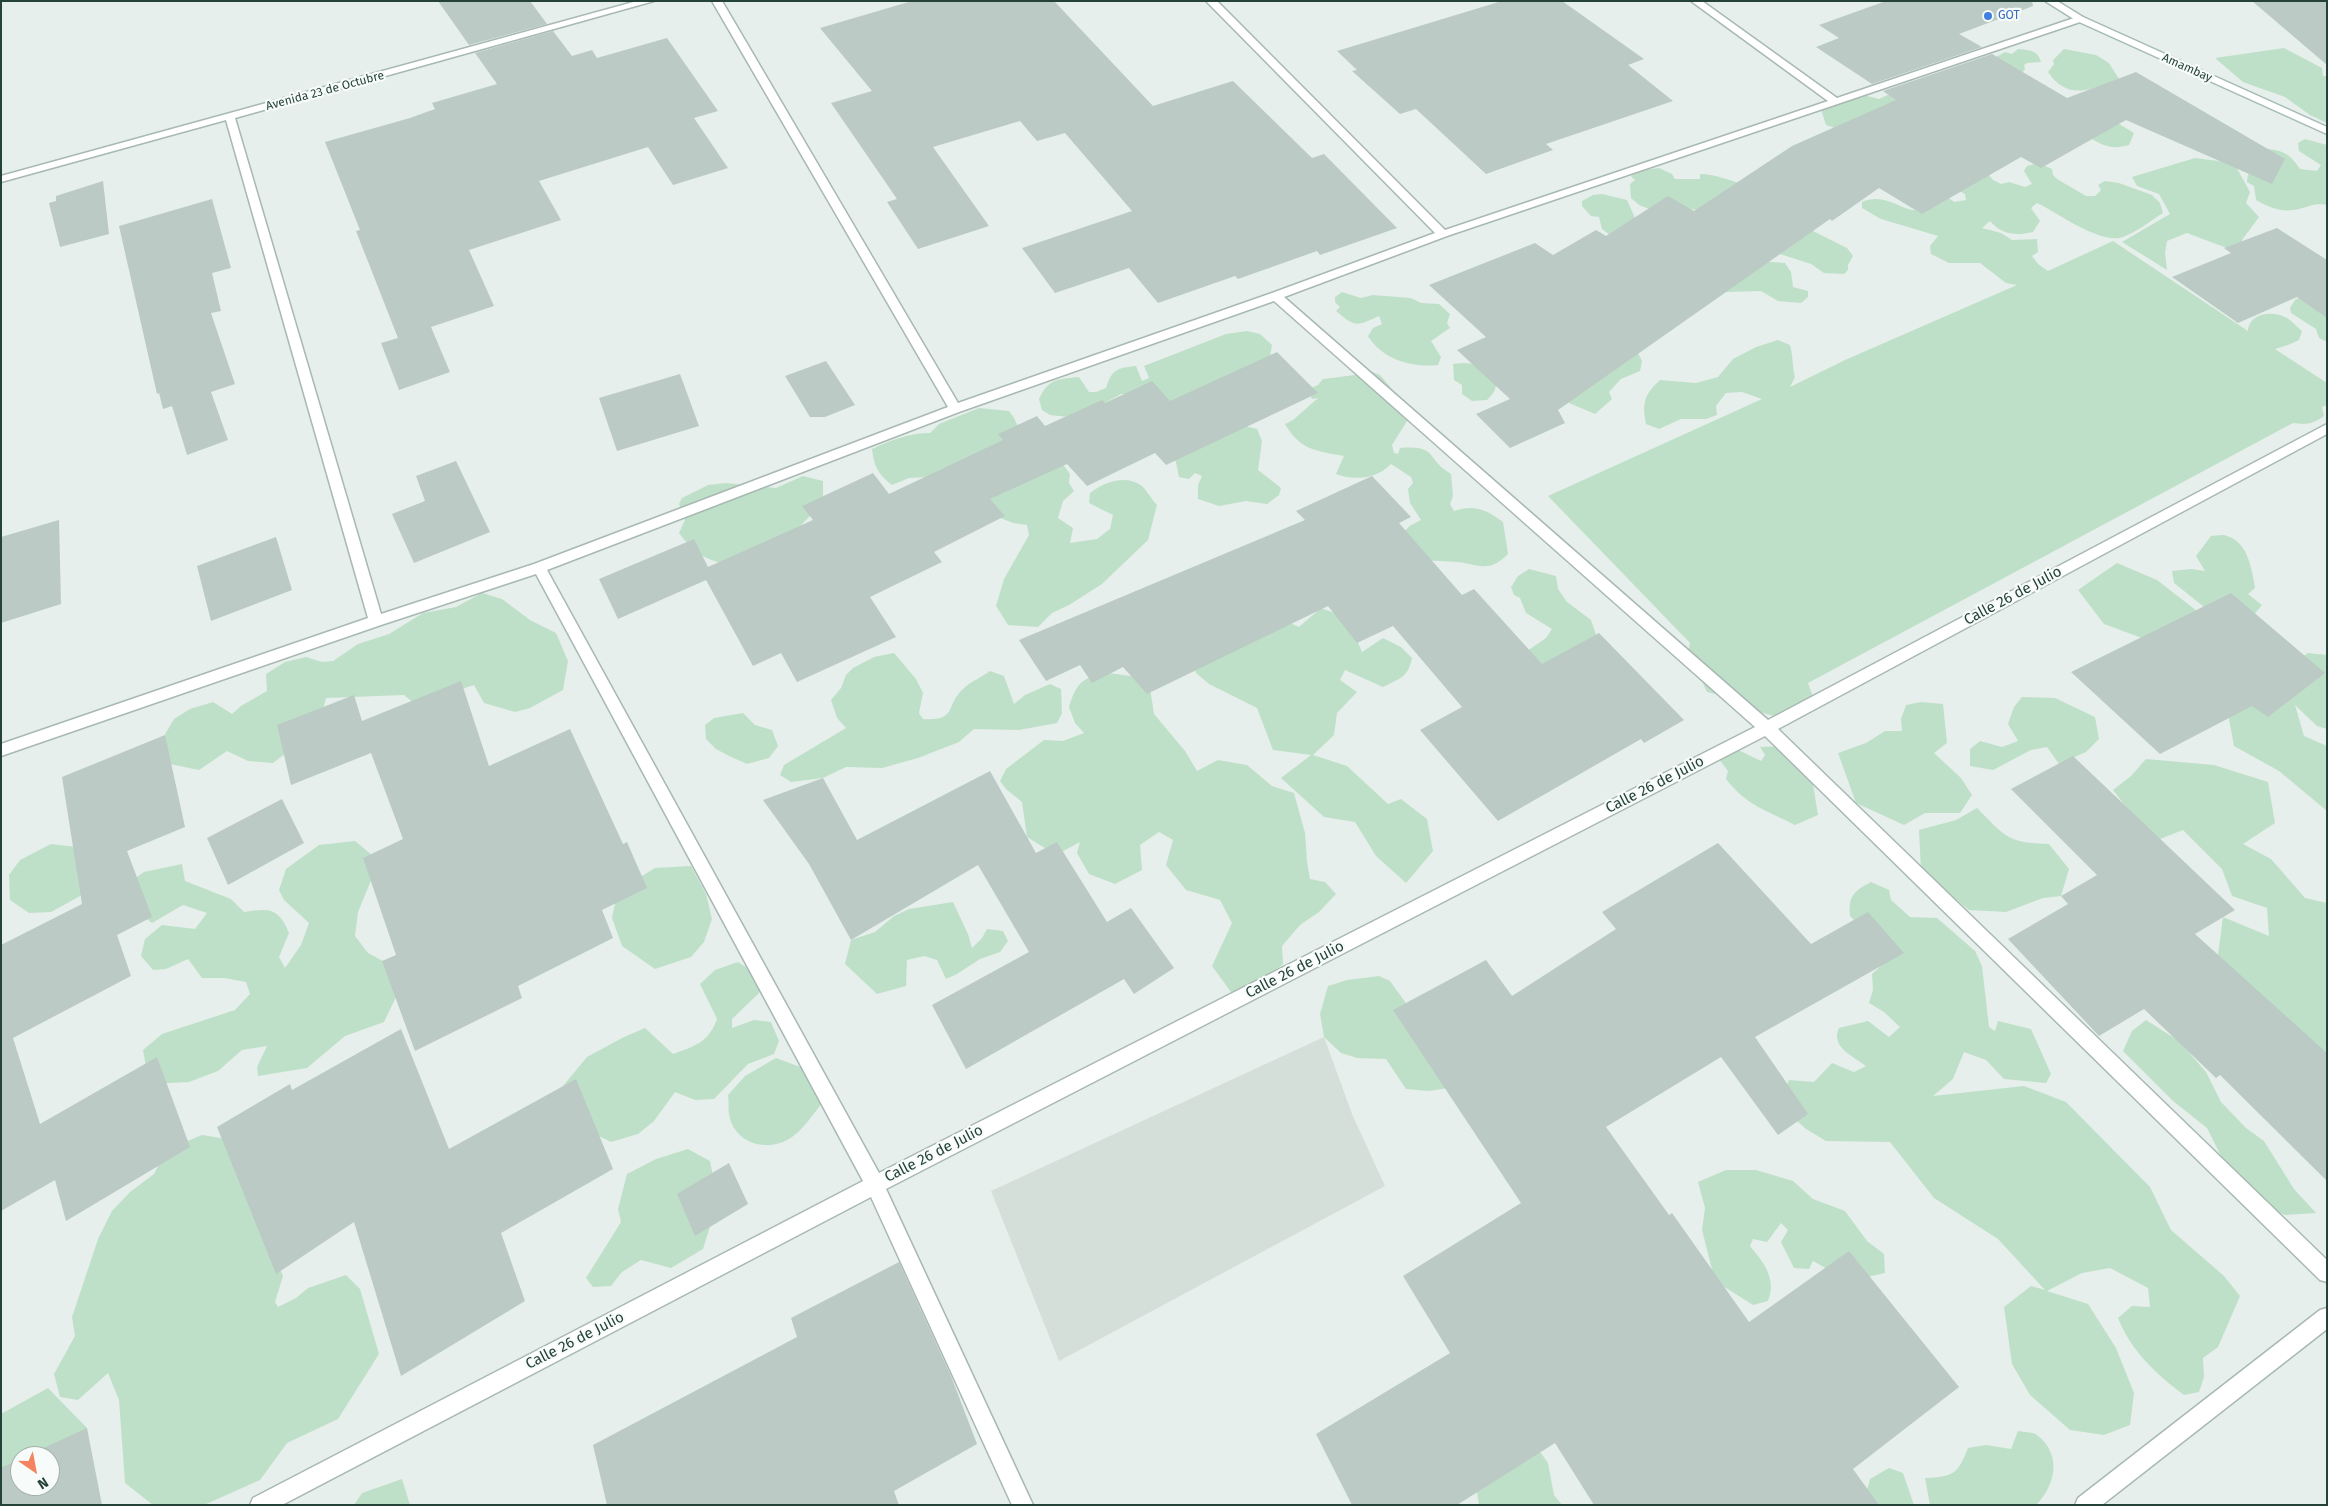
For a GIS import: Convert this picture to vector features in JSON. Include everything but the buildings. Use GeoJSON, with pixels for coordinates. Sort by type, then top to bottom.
{"type":"FeatureCollection","features":[{"type":"Feature","properties":{"kind":"street","name":"Avenida 23 de Octubre"},"geometry":{"type":"LineString","coordinates":[[1,179],[649,1]]}},
{"type":"Feature","properties":{"kind":"street"},"geometry":{"type":"LineString","coordinates":[[717,1],[956,409]]}},
{"type":"Feature","properties":{"kind":"street"},"geometry":{"type":"LineString","coordinates":[[1211,1],[1444,234]]}},
{"type":"Feature","properties":{"kind":"street"},"geometry":{"type":"LineString","coordinates":[[1696,1],[1836,102]]}},
{"type":"Feature","properties":{"kind":"street","name":"Amambay"},"geometry":{"type":"LineString","coordinates":[[2050,1],[2080,20],[2327,131]]}},
{"type":"Feature","properties":{"kind":"street"},"geometry":{"type":"LineString","coordinates":[[1,750],[376,621],[539,568],[956,409],[1276,296],[1444,234],[2080,20]]}},
{"type":"Feature","properties":{"kind":"street"},"geometry":{"type":"LineString","coordinates":[[230,117],[376,621]]}},
{"type":"Feature","properties":{"kind":"street"},"geometry":{"type":"LineString","coordinates":[[1276,296],[1767,728],[2327,1273]]}},
{"type":"Feature","properties":{"kind":"street","name":"Calle 26 de Julio"},"geometry":{"type":"LineString","coordinates":[[260,1505],[875,1185],[1767,728],[2327,428]]}},
{"type":"Feature","properties":{"kind":"street"},"geometry":{"type":"LineString","coordinates":[[539,568],[875,1185],[1023,1505]]}},
{"type":"Feature","properties":{"kind":"street"},"geometry":{"type":"LineString","coordinates":[[2085,1505],[2327,1317]]}},
{"type":"Feature","properties":{"kind":"shaded area"},"geometry":{"type":"Polygon","coordinates":[[[1324,1037],[1352,1114],[1385,1186],[1059,1361],[991,1191],[1324,1037]]]}},
{"type":"Feature","properties":{"kind":"green space"},"geometry":{"type":"Polygon","coordinates":[[[2284,48],[2322,68],[2323,76],[2327,76],[2327,123],[2310,115],[2285,97],[2243,82],[2215,58],[2284,48]]]}},
{"type":"Feature","properties":{"kind":"green space"},"geometry":{"type":"Polygon","coordinates":[[[2018,49],[2029,50],[2035,53],[2041,62],[2024,65],[2025,69],[2020,76],[1996,57],[2005,52],[2012,54],[2018,49]]]}},
{"type":"Feature","properties":{"kind":"green space"},"geometry":{"type":"Polygon","coordinates":[[[2064,49],[2096,55],[2109,63],[2119,79],[2090,89],[2072,90],[2064,87],[2048,72],[2054,64],[2053,60],[2064,49]]]}},
{"type":"Feature","properties":{"kind":"green space"},"geometry":{"type":"Polygon","coordinates":[[[1856,93],[1879,99],[1892,93],[1906,97],[1838,129],[1826,125],[1820,106],[1856,93]]]}},
{"type":"Feature","properties":{"kind":"green space"},"geometry":{"type":"Polygon","coordinates":[[[2109,118],[2134,133],[2129,145],[2107,146],[2086,135],[2109,118]]]}},
{"type":"Feature","properties":{"kind":"green space"},"geometry":{"type":"Polygon","coordinates":[[[2305,139],[2327,145],[2327,205],[2282,210],[2256,200],[2254,186],[2247,182],[2247,178],[2258,148],[2282,152],[2291,158],[2300,169],[2317,171],[2321,165],[2299,151],[2298,143],[2305,139]]]}},
{"type":"Feature","properties":{"kind":"green space"},"geometry":{"type":"Polygon","coordinates":[[[2195,158],[2234,163],[2250,192],[2246,203],[2259,217],[2242,240],[2248,256],[2187,233],[2167,241],[2165,253],[2167,270],[2122,242],[2170,214],[2159,194],[2137,186],[2132,177],[2195,158]]]}},
{"type":"Feature","properties":{"kind":"green space"},"geometry":{"type":"Polygon","coordinates":[[[2038,163],[2052,169],[2053,175],[2057,179],[2086,196],[2095,196],[2101,190],[2098,185],[2105,181],[2119,183],[2152,195],[2160,203],[2163,213],[2133,232],[2123,237],[2114,238],[2091,232],[2037,203],[2031,208],[2040,221],[2033,232],[2015,234],[2004,232],[1990,221],[1982,228],[2001,233],[2012,240],[2037,239],[2038,252],[2032,256],[2038,264],[2048,271],[2113,241],[2248,331],[2249,325],[2253,320],[2263,315],[2275,314],[2287,318],[2302,331],[2299,340],[2275,349],[2327,383],[2327,405],[2322,407],[2324,416],[2309,423],[2293,423],[1808,683],[1816,705],[1792,721],[1756,711],[1738,693],[1737,699],[1707,692],[1688,652],[1690,643],[1548,496],[1762,399],[1742,392],[1726,393],[1716,406],[1717,415],[1706,419],[1681,419],[1659,429],[1646,424],[1644,405],[1650,390],[1660,380],[1696,383],[1718,377],[1733,359],[1756,347],[1778,340],[1790,345],[1795,377],[1790,387],[1845,360],[2017,285],[2006,283],[1980,263],[1949,263],[1931,254],[1930,246],[1938,236],[1881,219],[1862,208],[1862,202],[1872,199],[1881,200],[1912,210],[1920,210],[1927,207],[1941,192],[1954,202],[1966,200],[1965,194],[1954,188],[1988,174],[1993,180],[2001,184],[2009,182],[2025,187],[2032,184],[2024,171],[2027,166],[2038,163]]]}},
{"type":"Feature","properties":{"kind":"green space"},"geometry":{"type":"Polygon","coordinates":[[[1659,168],[1672,174],[1675,179],[1700,179],[1700,174],[1706,174],[1747,186],[1697,210],[1679,207],[1657,212],[1639,205],[1631,198],[1630,184],[1635,180],[1631,176],[1643,170],[1659,168]]]}},
{"type":"Feature","properties":{"kind":"green space"},"geometry":{"type":"Polygon","coordinates":[[[1602,194],[1627,200],[1639,227],[1610,235],[1602,229],[1599,217],[1591,216],[1582,206],[1582,201],[1593,195],[1602,194]]]}},
{"type":"Feature","properties":{"kind":"green space"},"geometry":{"type":"Polygon","coordinates":[[[1803,226],[1847,248],[1853,256],[1848,265],[1848,270],[1844,274],[1824,273],[1811,264],[1774,252],[1803,226]]]}},
{"type":"Feature","properties":{"kind":"green space"},"geometry":{"type":"Polygon","coordinates":[[[1757,261],[1785,263],[1791,272],[1793,287],[1808,291],[1808,297],[1801,303],[1778,301],[1761,291],[1726,292],[1713,282],[1757,261]]]}},
{"type":"Feature","properties":{"kind":"green space"},"geometry":{"type":"Polygon","coordinates":[[[1342,292],[1361,298],[1373,295],[1411,298],[1421,303],[1439,304],[1450,314],[1447,323],[1450,328],[1431,341],[1441,357],[1438,365],[1428,366],[1408,363],[1381,351],[1368,336],[1373,328],[1382,324],[1379,316],[1357,324],[1348,320],[1336,311],[1340,307],[1335,302],[1335,297],[1342,292]]]}},
{"type":"Feature","properties":{"kind":"green space"},"geometry":{"type":"Polygon","coordinates":[[[2302,296],[2327,300],[2327,342],[2319,338],[2316,329],[2291,313],[2290,308],[2295,300],[2302,296]]]}},
{"type":"Feature","properties":{"kind":"green space"},"geometry":{"type":"Polygon","coordinates":[[[1247,331],[1260,334],[1272,345],[1269,362],[1183,407],[1148,395],[1121,394],[1078,418],[1050,415],[1042,410],[1039,399],[1046,387],[1054,381],[1079,377],[1089,392],[1096,392],[1106,388],[1113,373],[1116,371],[1136,366],[1142,381],[1149,378],[1144,366],[1226,334],[1247,331]]]}},
{"type":"Feature","properties":{"kind":"green space"},"geometry":{"type":"Polygon","coordinates":[[[1637,351],[1642,361],[1640,371],[1621,379],[1609,392],[1612,399],[1595,414],[1569,403],[1563,393],[1637,351]]]}},
{"type":"Feature","properties":{"kind":"green space"},"geometry":{"type":"Polygon","coordinates":[[[1453,364],[1490,365],[1496,388],[1487,400],[1472,401],[1462,394],[1462,385],[1454,380],[1453,364]]]}},
{"type":"Feature","properties":{"kind":"green space"},"geometry":{"type":"Polygon","coordinates":[[[1367,370],[1380,375],[1412,413],[1392,445],[1394,453],[1398,454],[1400,448],[1426,451],[1451,474],[1453,496],[1450,504],[1454,511],[1468,508],[1480,509],[1503,522],[1508,554],[1501,560],[1490,566],[1478,566],[1458,562],[1422,560],[1401,534],[1411,525],[1421,520],[1410,503],[1408,489],[1413,483],[1411,477],[1391,464],[1372,476],[1351,478],[1336,474],[1344,456],[1310,448],[1291,433],[1285,424],[1293,420],[1318,398],[1312,399],[1308,389],[1318,385],[1323,379],[1355,375],[1367,370]]]}},
{"type":"Feature","properties":{"kind":"green space"},"geometry":{"type":"Polygon","coordinates":[[[979,408],[1009,411],[1021,433],[1059,459],[1070,474],[1069,483],[1074,491],[1063,501],[1058,518],[1073,528],[1070,543],[1097,539],[1110,529],[1113,515],[1089,503],[1090,493],[1108,483],[1122,480],[1136,482],[1142,486],[1157,505],[1148,540],[1102,584],[1069,605],[1052,613],[1038,627],[1008,625],[996,606],[1004,579],[1029,535],[1027,525],[1013,523],[983,511],[930,477],[909,478],[892,485],[880,473],[874,460],[872,449],[900,438],[930,433],[939,424],[979,408]]]}},
{"type":"Feature","properties":{"kind":"green space"},"geometry":{"type":"Polygon","coordinates":[[[1229,422],[1257,429],[1262,441],[1258,470],[1281,488],[1279,495],[1267,504],[1246,501],[1219,506],[1198,499],[1198,485],[1202,476],[1195,473],[1189,479],[1179,477],[1174,453],[1229,422]]]}},
{"type":"Feature","properties":{"kind":"green space"},"geometry":{"type":"Polygon","coordinates":[[[803,476],[823,481],[823,503],[791,535],[733,567],[702,556],[679,533],[685,520],[679,504],[682,498],[708,485],[726,483],[776,488],[803,476]]]}},
{"type":"Feature","properties":{"kind":"green space"},"geometry":{"type":"Polygon","coordinates":[[[2221,535],[2234,539],[2240,544],[2248,558],[2255,588],[2248,594],[2262,605],[2251,618],[2223,622],[2174,583],[2172,571],[2191,569],[2205,571],[2196,556],[2211,536],[2221,535]]]}},
{"type":"Feature","properties":{"kind":"green space"},"geometry":{"type":"Polygon","coordinates":[[[2117,563],[2157,580],[2237,642],[2294,663],[2308,653],[2327,655],[2327,729],[2317,726],[2295,705],[2304,736],[2327,746],[2327,811],[2279,771],[2234,746],[2228,714],[2150,641],[2104,624],[2078,590],[2117,563]]]}},
{"type":"Feature","properties":{"kind":"green space"},"geometry":{"type":"Polygon","coordinates":[[[1529,569],[1556,576],[1558,589],[1567,602],[1591,620],[1598,640],[1531,676],[1514,660],[1546,638],[1552,629],[1526,613],[1520,598],[1514,595],[1511,587],[1518,576],[1529,569]]]}},
{"type":"Feature","properties":{"kind":"green space"},"geometry":{"type":"Polygon","coordinates":[[[482,593],[502,599],[530,620],[556,633],[568,661],[563,690],[530,708],[515,712],[484,703],[474,685],[415,704],[404,695],[326,698],[320,721],[307,737],[273,763],[248,761],[227,751],[199,770],[150,760],[174,719],[190,709],[213,702],[232,714],[241,706],[267,691],[266,674],[285,662],[306,657],[322,662],[333,661],[358,644],[389,634],[423,613],[456,607],[482,593]]]}},
{"type":"Feature","properties":{"kind":"green space"},"geometry":{"type":"Polygon","coordinates":[[[1321,608],[1348,618],[1362,652],[1383,638],[1401,647],[1412,658],[1406,674],[1383,687],[1345,670],[1340,680],[1357,692],[1337,713],[1334,735],[1313,755],[1347,766],[1388,804],[1401,799],[1427,819],[1433,851],[1406,883],[1376,856],[1355,822],[1324,817],[1281,778],[1311,755],[1273,750],[1257,708],[1209,684],[1196,673],[1192,660],[1279,618],[1299,627],[1321,608]]]}},
{"type":"Feature","properties":{"kind":"green space"},"geometry":{"type":"Polygon","coordinates":[[[894,653],[916,679],[923,693],[919,713],[923,719],[941,718],[946,715],[963,689],[990,671],[1004,676],[1014,704],[1025,695],[1050,684],[1061,689],[1062,713],[1057,723],[1019,730],[974,729],[959,742],[918,758],[882,768],[846,767],[823,778],[791,782],[780,775],[784,765],[846,728],[837,718],[831,700],[841,688],[846,675],[853,668],[874,657],[894,653]]]}},
{"type":"Feature","properties":{"kind":"green space"},"geometry":{"type":"Polygon","coordinates":[[[1101,672],[1138,677],[1150,688],[1154,714],[1185,751],[1197,771],[1218,760],[1247,765],[1272,786],[1294,793],[1305,833],[1310,879],[1325,882],[1336,894],[1319,912],[1300,925],[1282,946],[1283,964],[1263,983],[1231,992],[1212,966],[1232,923],[1220,900],[1186,890],[1166,865],[1173,840],[1159,832],[1140,845],[1142,870],[1115,884],[1089,874],[1077,853],[1080,842],[1056,855],[1027,837],[1022,802],[1006,789],[1000,781],[1006,769],[1044,740],[1063,741],[1084,733],[1075,723],[1069,707],[1079,685],[1101,672]]]}},
{"type":"Feature","properties":{"kind":"green space"},"geometry":{"type":"Polygon","coordinates":[[[2022,697],[2055,698],[2095,717],[2099,739],[2086,752],[2059,764],[2047,747],[2031,750],[1993,770],[1970,766],[1970,749],[1980,741],[2002,747],[2018,741],[2008,724],[2014,707],[2022,697]]]}},
{"type":"Feature","properties":{"kind":"green space"},"geometry":{"type":"Polygon","coordinates":[[[1921,702],[1943,704],[1947,743],[1934,753],[1961,778],[1972,795],[1960,813],[1925,813],[1904,825],[1856,803],[1838,753],[1866,743],[1885,731],[1902,731],[1901,719],[1906,705],[1921,702]]]}},
{"type":"Feature","properties":{"kind":"green space"},"geometry":{"type":"Polygon","coordinates":[[[743,713],[755,725],[772,730],[778,746],[769,758],[747,764],[716,749],[706,739],[705,725],[714,718],[743,713]]]}},
{"type":"Feature","properties":{"kind":"green space"},"geometry":{"type":"Polygon","coordinates":[[[1784,746],[1812,778],[1818,815],[1795,825],[1757,806],[1742,795],[1726,779],[1728,771],[1718,758],[1734,748],[1761,761],[1765,755],[1760,747],[1784,746]]]}},
{"type":"Feature","properties":{"kind":"green space"},"geometry":{"type":"Polygon","coordinates":[[[2146,759],[2214,765],[2268,782],[2275,823],[2243,844],[2271,859],[2305,898],[2327,903],[2327,1057],[2286,1042],[2218,955],[2223,917],[2269,936],[2267,908],[2232,896],[2222,869],[2183,830],[2160,839],[2133,816],[2113,790],[2131,776],[2146,759]]]}},
{"type":"Feature","properties":{"kind":"green space"},"geometry":{"type":"Polygon","coordinates":[[[1977,808],[2001,832],[2015,840],[2049,844],[2069,869],[2061,896],[2043,898],[2006,912],[1969,910],[1921,871],[1919,830],[1956,820],[1977,808]]]}},
{"type":"Feature","properties":{"kind":"green space"},"geometry":{"type":"Polygon","coordinates":[[[355,841],[379,861],[358,912],[355,936],[368,953],[407,974],[384,1022],[345,1036],[307,1068],[258,1076],[257,1067],[267,1046],[242,1050],[218,1071],[189,1082],[149,1084],[143,1050],[162,1034],[235,1010],[250,994],[246,982],[224,978],[202,978],[188,959],[166,969],[153,970],[141,956],[145,939],[162,925],[195,929],[207,913],[183,905],[152,923],[138,912],[127,884],[144,872],[182,864],[185,881],[231,899],[244,912],[267,910],[277,914],[289,933],[279,957],[285,968],[301,945],[309,923],[284,900],[279,890],[286,869],[319,845],[355,841]]]}},
{"type":"Feature","properties":{"kind":"green space"},"geometry":{"type":"Polygon","coordinates":[[[51,844],[84,848],[82,895],[51,912],[29,913],[10,900],[9,875],[20,860],[51,844]]]}},
{"type":"Feature","properties":{"kind":"green space"},"geometry":{"type":"Polygon","coordinates":[[[691,866],[706,894],[712,919],[704,942],[691,957],[655,969],[622,946],[612,918],[617,894],[655,868],[691,866]]]}},
{"type":"Feature","properties":{"kind":"green space"},"geometry":{"type":"Polygon","coordinates":[[[1871,882],[1889,890],[1891,900],[1910,917],[1937,918],[1975,951],[1982,966],[1989,1027],[1995,1031],[1998,1021],[2031,1029],[2051,1074],[2046,1083],[2004,1079],[1986,1060],[1964,1052],[1953,1079],[1933,1096],[2024,1086],[2066,1102],[2150,1187],[2171,1230],[2224,1276],[2240,1296],[2218,1347],[2203,1358],[2204,1377],[2199,1392],[2184,1395],[2174,1387],[2145,1361],[2123,1330],[2118,1318],[2132,1306],[2150,1307],[2148,1288],[2110,1268],[2082,1273],[2047,1291],[2088,1304],[2116,1348],[2134,1393],[2130,1425],[2104,1435],[2070,1430],[2030,1395],[2012,1364],[2004,1307],[2031,1286],[2045,1290],[1998,1239],[1934,1198],[1890,1142],[1826,1141],[1806,1129],[1789,1114],[1785,1090],[1789,1080],[1814,1082],[1832,1063],[1854,1072],[1866,1066],[1849,1055],[1840,1046],[1837,1035],[1839,1028],[1868,1021],[1889,1037],[1900,1027],[1884,1012],[1869,1003],[1873,990],[1872,974],[1881,966],[1882,943],[1872,938],[1850,916],[1850,904],[1853,895],[1860,888],[1871,882]]]}},
{"type":"Feature","properties":{"kind":"green space"},"geometry":{"type":"Polygon","coordinates":[[[953,902],[968,934],[972,948],[982,938],[987,929],[1003,931],[1008,941],[1000,952],[980,959],[946,979],[937,960],[924,956],[907,960],[906,986],[877,994],[845,964],[851,940],[875,932],[894,916],[909,909],[953,902]]]}},
{"type":"Feature","properties":{"kind":"green space"},"geometry":{"type":"Polygon","coordinates":[[[738,962],[758,975],[760,992],[732,1019],[732,1028],[754,1020],[771,1022],[779,1041],[774,1054],[748,1064],[714,1099],[695,1100],[675,1092],[654,1121],[638,1134],[611,1142],[595,1134],[563,1086],[587,1057],[645,1028],[673,1054],[700,1042],[710,1033],[717,1019],[700,984],[715,970],[738,962]]]}},
{"type":"Feature","properties":{"kind":"green space"},"geometry":{"type":"Polygon","coordinates":[[[1379,976],[1390,981],[1408,1006],[1448,1088],[1429,1091],[1406,1089],[1386,1059],[1357,1058],[1341,1053],[1324,1037],[1320,1014],[1328,986],[1347,980],[1379,976]]]}},
{"type":"Feature","properties":{"kind":"green space"},"geometry":{"type":"Polygon","coordinates":[[[2146,1020],[2179,1041],[2206,1072],[2221,1102],[2246,1128],[2264,1141],[2294,1189],[2316,1213],[2285,1215],[2262,1206],[2230,1174],[2207,1128],[2173,1101],[2123,1051],[2132,1031],[2146,1020]]]}},
{"type":"Feature","properties":{"kind":"green space"},"geometry":{"type":"Polygon","coordinates":[[[776,1058],[803,1068],[823,1101],[805,1125],[789,1139],[774,1144],[757,1144],[742,1137],[736,1131],[729,1114],[728,1095],[745,1076],[776,1058]]]}},
{"type":"Feature","properties":{"kind":"green space"},"geometry":{"type":"Polygon","coordinates":[[[202,1135],[233,1140],[266,1237],[283,1276],[275,1302],[278,1307],[296,1298],[308,1288],[346,1275],[360,1289],[379,1354],[338,1419],[287,1443],[260,1480],[204,1505],[153,1505],[125,1483],[119,1400],[108,1373],[78,1400],[60,1397],[54,1374],[75,1336],[72,1317],[98,1239],[112,1211],[130,1192],[154,1174],[166,1150],[202,1135]]]}},
{"type":"Feature","properties":{"kind":"green space"},"geometry":{"type":"Polygon","coordinates":[[[688,1149],[710,1161],[718,1201],[703,1249],[671,1268],[641,1260],[622,1272],[611,1286],[593,1287],[586,1278],[621,1222],[618,1209],[627,1174],[656,1159],[688,1149]]]}},
{"type":"Feature","properties":{"kind":"green space"},"geometry":{"type":"Polygon","coordinates":[[[1726,1170],[1756,1170],[1793,1181],[1813,1199],[1845,1211],[1867,1241],[1884,1254],[1885,1273],[1849,1281],[1813,1261],[1809,1269],[1794,1268],[1781,1242],[1788,1230],[1781,1223],[1767,1242],[1753,1239],[1750,1246],[1764,1265],[1770,1278],[1771,1286],[1768,1301],[1753,1305],[1715,1281],[1702,1230],[1705,1208],[1698,1182],[1726,1170]]]}},
{"type":"Feature","properties":{"kind":"green space"},"geometry":{"type":"Polygon","coordinates":[[[48,1388],[87,1428],[73,1468],[60,1461],[60,1446],[10,1446],[10,1496],[1,1505],[1,1414],[48,1388]]]}},
{"type":"Feature","properties":{"kind":"green space"},"geometry":{"type":"Polygon","coordinates":[[[2018,1431],[2037,1435],[2045,1443],[2053,1460],[2052,1479],[2043,1497],[2036,1505],[1930,1505],[1925,1478],[1942,1477],[1953,1472],[1961,1464],[1968,1448],[1986,1445],[2011,1449],[2018,1431]]]}},
{"type":"Feature","properties":{"kind":"green space"},"geometry":{"type":"Polygon","coordinates":[[[1531,1439],[1548,1463],[1554,1495],[1562,1505],[1479,1505],[1475,1480],[1531,1439]]]}},
{"type":"Feature","properties":{"kind":"green space"},"geometry":{"type":"Polygon","coordinates":[[[1889,1468],[1903,1473],[1914,1505],[1863,1505],[1870,1479],[1889,1468]]]}},
{"type":"Feature","properties":{"kind":"green space"},"geometry":{"type":"Polygon","coordinates":[[[402,1479],[410,1505],[354,1505],[362,1493],[402,1479]]]}},
{"type":"Feature","properties":{"kind":"place","name":"GOT"},"geometry":{"type":"Point","coordinates":[1988,16]}}]}
